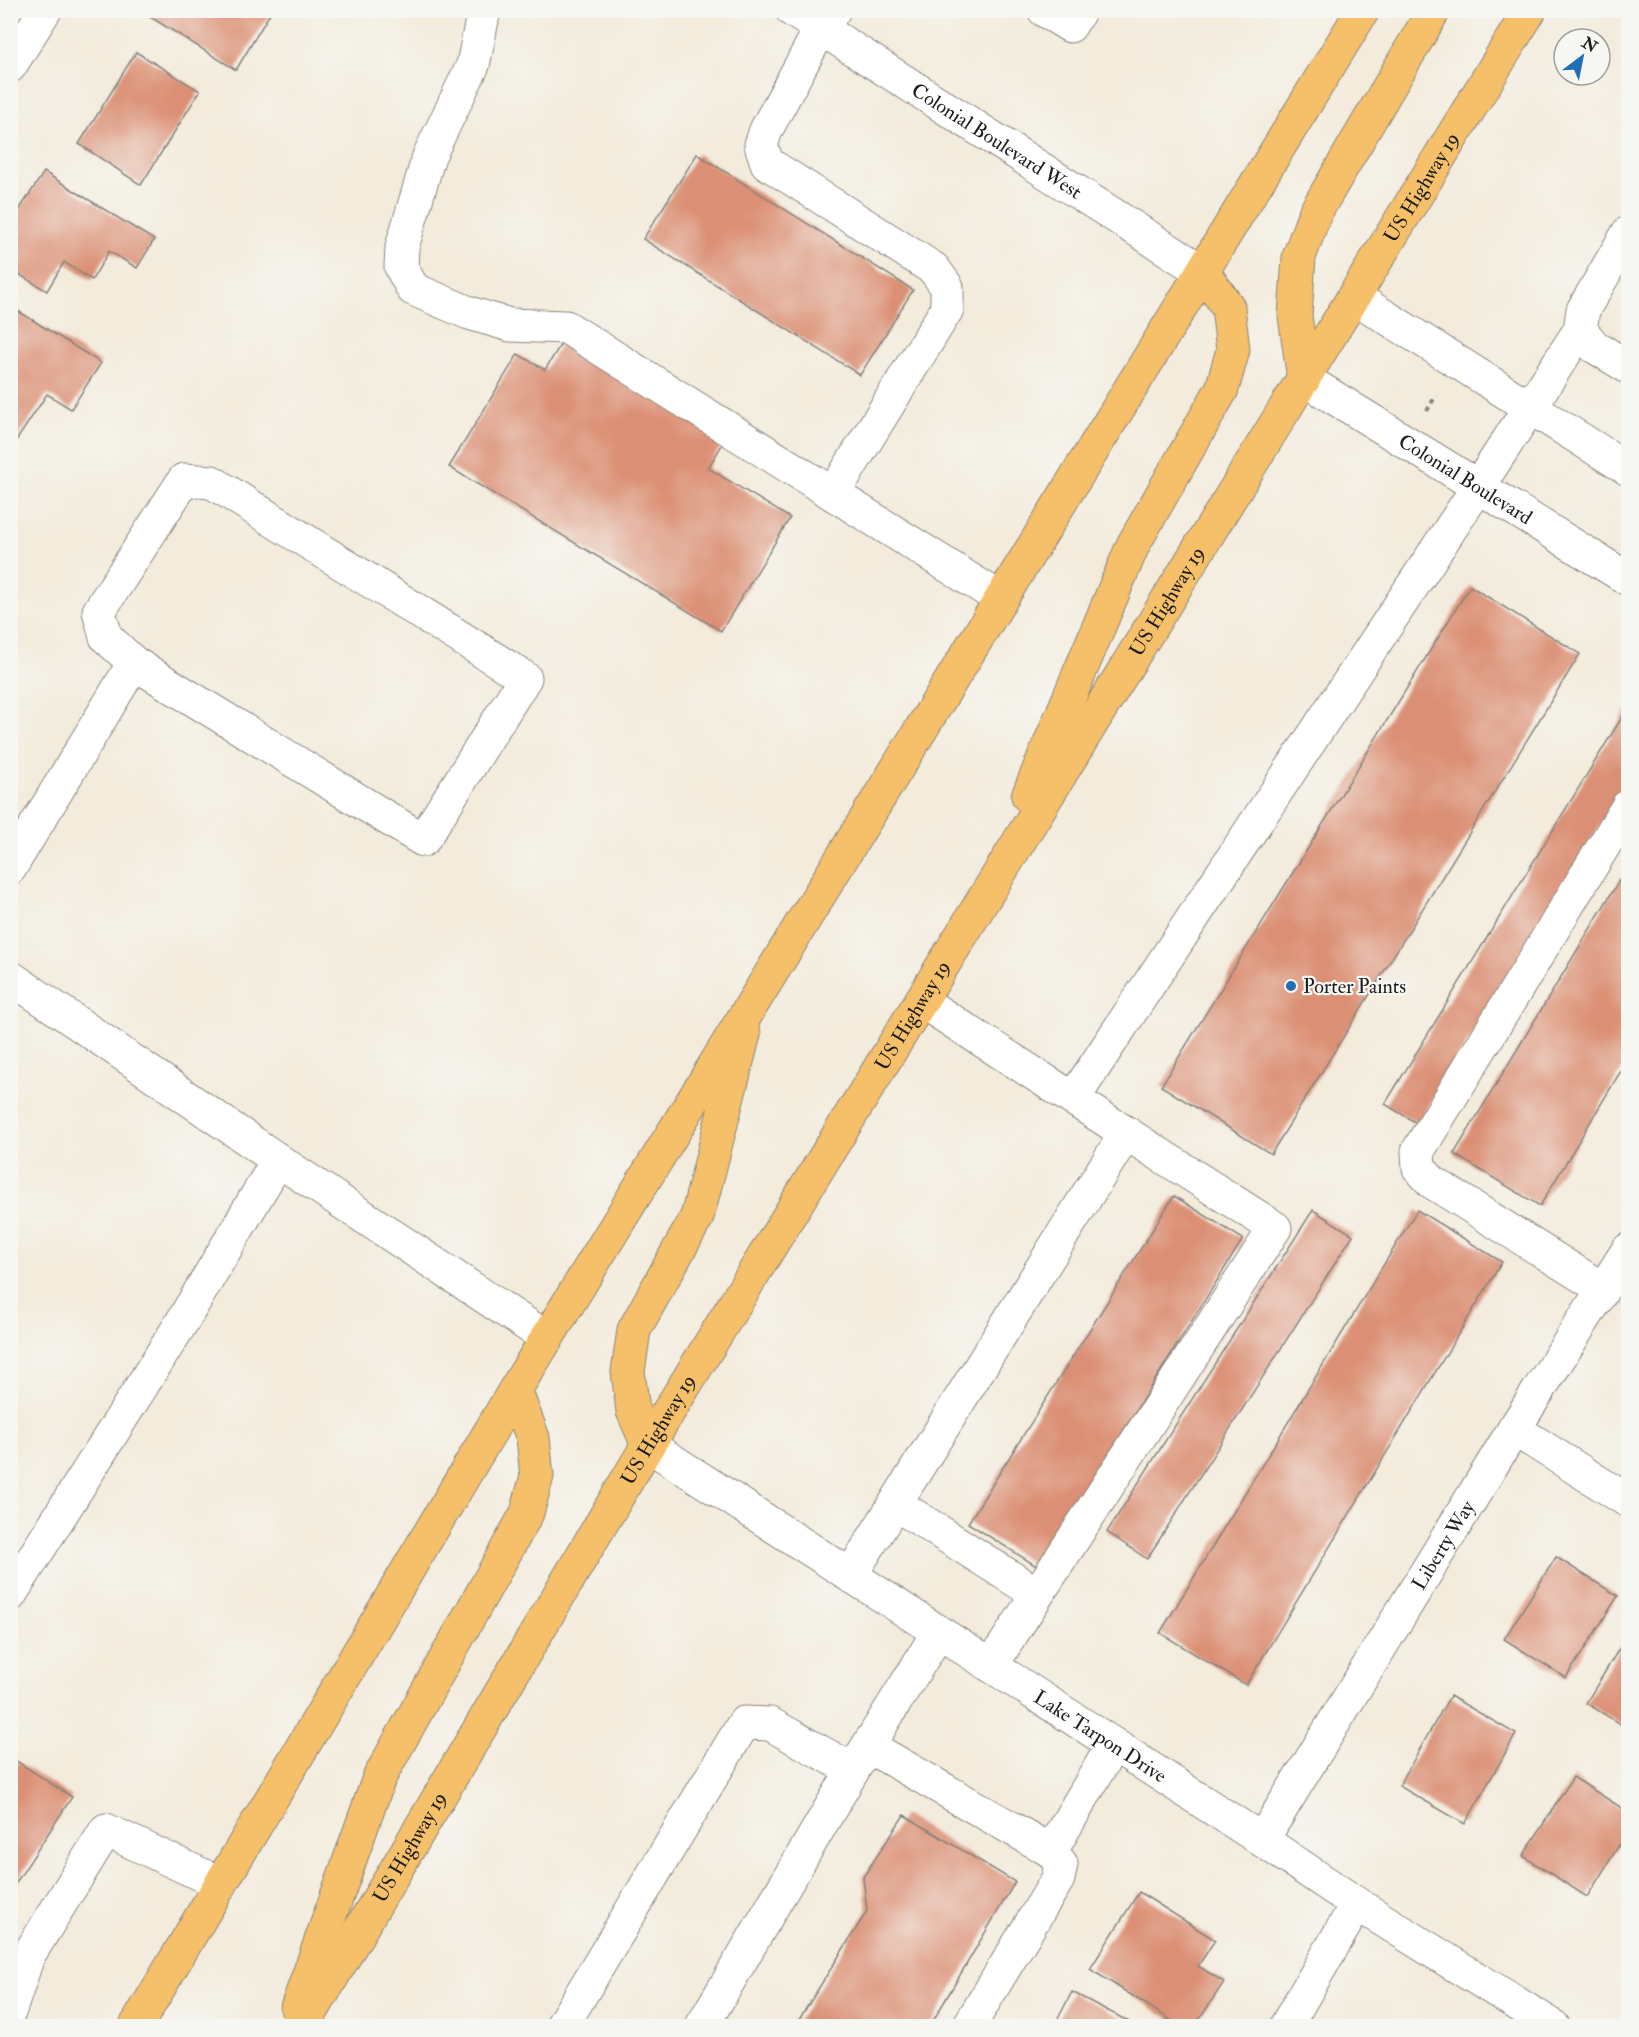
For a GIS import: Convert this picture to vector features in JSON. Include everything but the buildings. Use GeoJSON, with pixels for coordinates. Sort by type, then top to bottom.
{"type":"FeatureCollection","features":[{"type":"Feature","properties":{"kind":"highway"},"geometry":{"type":"LineString","coordinates":[[136,2026],[515,1390],[1363,10]]}},
{"type":"Feature","properties":{"kind":"highway"},"geometry":{"type":"LineString","coordinates":[[1304,379],[1295,316],[1299,257],[1315,213],[1434,10]]}},
{"type":"Feature","properties":{"kind":"highway","name":"US Highway 19"},"geometry":{"type":"LineString","coordinates":[[303,2026],[648,1445],[1530,10]]}},
{"type":"Feature","properties":{"kind":"highway"},"geometry":{"type":"LineString","coordinates":[[988,892],[1133,545],[1222,389],[1233,350],[1228,307],[1203,272]]}},
{"type":"Feature","properties":{"kind":"highway"},"geometry":{"type":"LineString","coordinates":[[648,1445],[633,1411],[628,1372],[634,1330],[697,1217],[752,1003]]}},
{"type":"Feature","properties":{"kind":"highway"},"geometry":{"type":"LineString","coordinates":[[291,2026],[379,1778],[527,1514],[537,1476],[533,1438],[515,1390]]}},
{"type":"Feature","properties":{"kind":"street"},"geometry":{"type":"LineString","coordinates":[[10,66],[45,10]]}},
{"type":"Feature","properties":{"kind":"street"},"geometry":{"type":"LineString","coordinates":[[484,10],[474,65],[429,156],[402,247],[400,267],[413,290],[469,313],[510,325],[566,327],[1001,599]]}},
{"type":"Feature","properties":{"kind":"street","name":"Colonial Boulevard West"},"geometry":{"type":"LineString","coordinates":[[792,10],[827,20],[1203,272]]}},
{"type":"Feature","properties":{"kind":"street"},"geometry":{"type":"LineString","coordinates":[[1044,10],[1070,26],[1080,10]]}},
{"type":"Feature","properties":{"kind":"street"},"geometry":{"type":"LineString","coordinates":[[827,20],[766,130],[761,145],[767,164],[933,269],[947,287],[947,309],[833,494]]}},
{"type":"Feature","properties":{"kind":"street"},"geometry":{"type":"LineString","coordinates":[[1073,1099],[1580,330],[1583,309],[1629,233]]}},
{"type":"Feature","properties":{"kind":"street"},"geometry":{"type":"LineString","coordinates":[[1354,297],[1629,469]]}},
{"type":"Feature","properties":{"kind":"street"},"geometry":{"type":"LineString","coordinates":[[1580,330],[1595,347],[1629,367]]}},
{"type":"Feature","properties":{"kind":"street","name":"Colonial Boulevard"},"geometry":{"type":"LineString","coordinates":[[1304,379],[1629,579]]}},
{"type":"Feature","properties":{"kind":"street"},"geometry":{"type":"LineString","coordinates":[[184,480],[213,482],[525,678],[423,840],[134,663],[106,637],[99,610],[184,480]]}},
{"type":"Feature","properties":{"kind":"street"},"geometry":{"type":"LineString","coordinates":[[10,868],[134,663]]}},
{"type":"Feature","properties":{"kind":"street"},"geometry":{"type":"LineString","coordinates":[[1603,1289],[1432,1182],[1419,1168],[1418,1151],[1629,806]]}},
{"type":"Feature","properties":{"kind":"street"},"geometry":{"type":"LineString","coordinates":[[10,977],[278,1160],[547,1338]]}},
{"type":"Feature","properties":{"kind":"street"},"geometry":{"type":"LineString","coordinates":[[921,1001],[1275,1228],[991,1666]]}},
{"type":"Feature","properties":{"kind":"street"},"geometry":{"type":"LineString","coordinates":[[850,1576],[1126,1133]]}},
{"type":"Feature","properties":{"kind":"street"},"geometry":{"type":"LineString","coordinates":[[10,1595],[182,1322],[278,1160]]}},
{"type":"Feature","properties":{"kind":"street","name":"Liberty Way"},"geometry":{"type":"LineString","coordinates":[[1262,1840],[1514,1429],[1629,1250]]}},
{"type":"Feature","properties":{"kind":"street"},"geometry":{"type":"LineString","coordinates":[[1514,1429],[1629,1501]]}},
{"type":"Feature","properties":{"kind":"street","name":"Lake Tarpon Drive"},"geometry":{"type":"LineString","coordinates":[[648,1445],[1262,1840],[1357,1904],[1553,2026]]}},
{"type":"Feature","properties":{"kind":"street"},"geometry":{"type":"LineString","coordinates":[[896,1504],[1037,1594]]}},
{"type":"Feature","properties":{"kind":"street"},"geometry":{"type":"LineString","coordinates":[[702,2026],[938,1633]]}},
{"type":"Feature","properties":{"kind":"street"},"geometry":{"type":"LineString","coordinates":[[562,2026],[744,1723],[770,1724],[861,1758],[1051,1851],[1061,1864],[1058,1879],[969,2026]]}},
{"type":"Feature","properties":{"kind":"street"},"geometry":{"type":"LineString","coordinates":[[1051,1851],[1113,1745]]}},
{"type":"Feature","properties":{"kind":"street"},"geometry":{"type":"LineString","coordinates":[[10,2010],[28,1956],[106,1830],[221,1884]]}},
{"type":"Feature","properties":{"kind":"street"},"geometry":{"type":"LineString","coordinates":[[1286,2026],[1357,1904]]}},
{"type":"Feature","properties":{"kind":"path"},"geometry":{"type":"LineString","coordinates":[[1422,420],[1438,392]]}},
{"type":"Feature","properties":{"kind":"place","name":"Porter Paints"},"geometry":{"type":"Point","coordinates":[1291,986]}}]}
